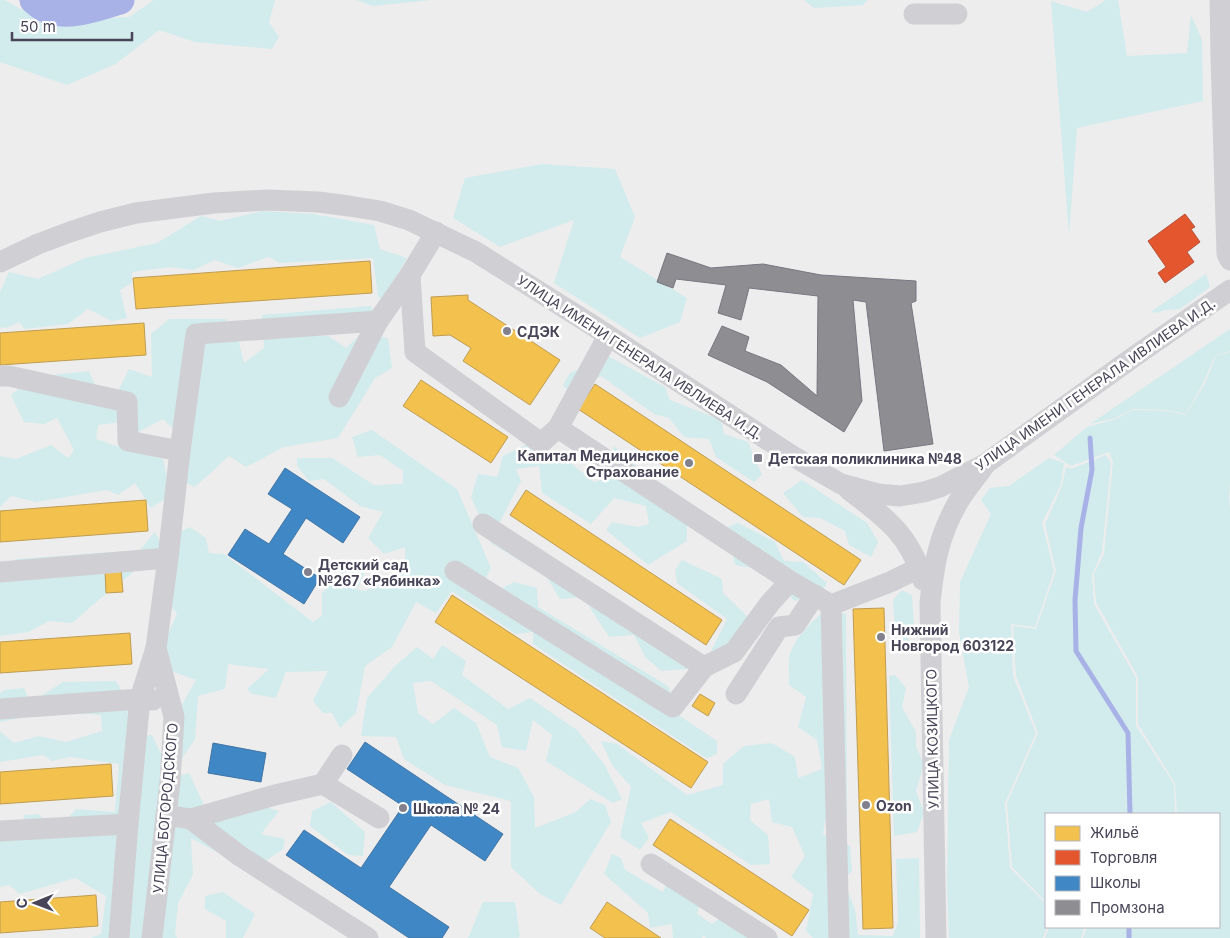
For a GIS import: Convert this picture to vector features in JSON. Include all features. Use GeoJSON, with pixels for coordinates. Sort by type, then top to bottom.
{"type":"FeatureCollection","features":[{"type":"Feature","properties":{"kind":"street"},"geometry":{"type":"LineString","coordinates":[[1220,0],[1220,58],[1227,254],[1230,260]]}},
{"type":"Feature","properties":{"kind":"street"},"geometry":{"type":"LineString","coordinates":[[914,14],[957,14]]}},
{"type":"Feature","properties":{"kind":"street","name":"УЛИЦА ИМЕНИ ГЕНЕРАЛА ИВЛИЕВА И.Д."},"geometry":{"type":"LineString","coordinates":[[0,262],[38,244],[100,222],[136,213],[267,200],[318,202],[380,211],[409,220],[476,252],[791,455],[841,484],[878,494],[900,496],[940,487],[985,464],[1230,290]]}},
{"type":"Feature","properties":{"kind":"street"},"geometry":{"type":"LineString","coordinates":[[339,397],[378,321],[410,275],[436,232]]}},
{"type":"Feature","properties":{"kind":"street"},"geometry":{"type":"LineString","coordinates":[[410,275],[415,352],[541,443],[558,428],[608,336]]}},
{"type":"Feature","properties":{"kind":"street","name":"УЛИЦА БОГОРОДСКОГО"},"geometry":{"type":"LineString","coordinates":[[152,938],[170,782],[174,717],[156,648],[196,334],[378,321]]}},
{"type":"Feature","properties":{"kind":"street"},"geometry":{"type":"LineString","coordinates":[[0,376],[9,376],[127,402],[128,441],[180,450]]}},
{"type":"Feature","properties":{"kind":"street"},"geometry":{"type":"LineString","coordinates":[[558,428],[790,581],[823,600]]}},
{"type":"Feature","properties":{"kind":"street","name":"УЛИЦА КОЗИЦКОГО"},"geometry":{"type":"LineString","coordinates":[[936,938],[930,603],[935,564],[943,533],[958,502],[985,464]]}},
{"type":"Feature","properties":{"kind":"street"},"geometry":{"type":"LineString","coordinates":[[841,484],[873,508],[896,529],[909,545],[919,568],[930,603]]}},
{"type":"Feature","properties":{"kind":"street"},"geometry":{"type":"LineString","coordinates":[[483,524],[704,667]]}},
{"type":"Feature","properties":{"kind":"street"},"geometry":{"type":"LineString","coordinates":[[0,572],[168,558]]}},
{"type":"Feature","properties":{"kind":"street"},"geometry":{"type":"LineString","coordinates":[[736,694],[779,626],[795,625],[823,600],[890,582],[919,568]]}},
{"type":"Feature","properties":{"kind":"street"},"geometry":{"type":"LineString","coordinates":[[455,571],[673,707],[704,667],[734,652],[770,603],[790,581]]}},
{"type":"Feature","properties":{"kind":"street"},"geometry":{"type":"LineString","coordinates":[[823,600],[839,938]]}},
{"type":"Feature","properties":{"kind":"street"},"geometry":{"type":"LineString","coordinates":[[119,938],[140,699],[156,648]]}},
{"type":"Feature","properties":{"kind":"street"},"geometry":{"type":"LineString","coordinates":[[0,709],[140,699],[170,701]]}},
{"type":"Feature","properties":{"kind":"street"},"geometry":{"type":"LineString","coordinates":[[323,784],[342,755]]}},
{"type":"Feature","properties":{"kind":"street"},"geometry":{"type":"LineString","coordinates":[[191,819],[275,795],[323,784],[380,818]]}},
{"type":"Feature","properties":{"kind":"street"},"geometry":{"type":"LineString","coordinates":[[166,814],[191,819],[240,856],[368,938]]}},
{"type":"Feature","properties":{"kind":"street"},"geometry":{"type":"LineString","coordinates":[[0,831],[128,824]]}},
{"type":"Feature","properties":{"kind":"street"},"geometry":{"type":"LineString","coordinates":[[651,864],[767,938]]}},
{"type":"Feature","properties":{"kind":"shaded area"},"geometry":{"type":"Polygon","coordinates":[[[0,0],[4,0],[43,21],[129,17],[154,0],[275,0],[269,22],[279,37],[272,49],[195,42],[159,30],[116,64],[67,85],[0,62],[0,0]]]}},
{"type":"Feature","properties":{"kind":"shaded area"},"geometry":{"type":"Polygon","coordinates":[[[50,0],[88,0],[61,5],[50,0]]]}},
{"type":"Feature","properties":{"kind":"shaded area"},"geometry":{"type":"Polygon","coordinates":[[[356,0],[432,0],[373,6],[356,0]]]}},
{"type":"Feature","properties":{"kind":"shaded area"},"geometry":{"type":"Polygon","coordinates":[[[804,0],[867,0],[863,5],[814,8],[804,0]]]}},
{"type":"Feature","properties":{"kind":"shaded area"},"geometry":{"type":"Polygon","coordinates":[[[1106,0],[1118,0],[1127,56],[1187,53],[1191,15],[1202,40],[1203,101],[1077,128],[1069,235],[1051,1],[1087,12],[1106,0]]]}},
{"type":"Feature","properties":{"kind":"shaded area"},"geometry":{"type":"Polygon","coordinates":[[[542,164],[615,169],[635,217],[620,257],[687,298],[680,322],[640,338],[554,283],[574,220],[500,247],[453,218],[465,178],[542,164]]]}},
{"type":"Feature","properties":{"kind":"shaded area"},"geometry":{"type":"Polygon","coordinates":[[[262,211],[313,214],[374,225],[380,249],[407,258],[383,299],[378,297],[373,258],[280,263],[269,257],[238,268],[215,260],[193,270],[170,267],[132,272],[132,283],[120,290],[127,318],[112,321],[88,309],[68,324],[25,329],[19,322],[6,328],[0,327],[0,292],[9,272],[38,279],[85,258],[157,243],[201,216],[220,221],[262,211]]]}},
{"type":"Feature","properties":{"kind":"shaded area"},"geometry":{"type":"Polygon","coordinates":[[[1206,274],[1210,287],[1180,309],[1154,313],[1152,311],[1206,274]]]}},
{"type":"Feature","properties":{"kind":"shaded area"},"geometry":{"type":"Polygon","coordinates":[[[370,306],[377,314],[307,336],[328,336],[346,348],[360,335],[388,338],[392,368],[375,378],[338,438],[284,447],[246,467],[229,456],[195,487],[181,481],[187,442],[163,419],[134,434],[122,422],[98,425],[96,439],[163,459],[171,495],[151,508],[135,483],[118,495],[107,490],[36,502],[11,496],[0,507],[0,456],[16,459],[51,445],[68,458],[74,450],[57,418],[44,424],[24,422],[11,395],[20,388],[43,393],[52,375],[89,371],[97,390],[118,391],[129,369],[152,377],[151,334],[169,319],[226,319],[239,342],[244,363],[264,348],[262,315],[370,306]]]}},
{"type":"Feature","properties":{"kind":"shaded area"},"geometry":{"type":"Polygon","coordinates":[[[1230,329],[1230,351],[1215,356],[1186,414],[1167,410],[1133,409],[1115,418],[1090,424],[1230,329]]]}},
{"type":"Feature","properties":{"kind":"shaded area"},"geometry":{"type":"Polygon","coordinates":[[[1230,352],[1230,938],[1083,938],[1087,928],[1220,928],[1220,813],[1177,813],[1175,783],[1138,724],[1138,677],[1096,602],[1094,574],[1104,554],[1113,462],[1109,452],[1071,466],[1054,455],[1087,427],[1116,419],[1133,410],[1168,411],[1186,415],[1205,383],[1216,356],[1230,352]]]}},
{"type":"Feature","properties":{"kind":"shaded area"},"geometry":{"type":"Polygon","coordinates":[[[608,356],[665,387],[670,400],[721,420],[724,434],[748,442],[762,475],[754,482],[716,457],[709,439],[684,437],[669,418],[654,414],[601,376],[570,392],[563,385],[570,373],[608,356]]]}},
{"type":"Feature","properties":{"kind":"shaded area"},"geometry":{"type":"Polygon","coordinates":[[[372,430],[457,489],[491,568],[484,582],[495,592],[514,582],[537,588],[538,607],[668,686],[677,714],[717,741],[717,754],[706,758],[533,644],[533,632],[516,634],[452,591],[436,613],[416,602],[392,647],[365,666],[356,713],[340,728],[332,713],[323,713],[313,701],[328,671],[286,672],[276,698],[252,694],[247,689],[269,669],[228,664],[225,689],[198,696],[195,739],[181,760],[178,711],[196,680],[168,670],[161,650],[177,614],[166,598],[176,534],[190,527],[206,538],[209,553],[224,554],[313,622],[322,616],[322,593],[356,559],[366,569],[357,590],[365,591],[405,571],[405,547],[384,554],[368,538],[383,512],[360,506],[324,479],[309,481],[297,466],[297,458],[332,458],[374,485],[403,484],[403,471],[380,455],[358,457],[352,437],[372,430]]]}},
{"type":"Feature","properties":{"kind":"shaded area"},"geometry":{"type":"Polygon","coordinates":[[[526,445],[559,453],[594,482],[608,478],[614,446],[636,465],[627,479],[644,491],[663,484],[669,488],[666,506],[687,525],[687,541],[648,565],[606,530],[612,522],[638,527],[649,524],[646,506],[614,498],[591,524],[542,493],[539,466],[516,469],[521,481],[499,524],[697,668],[661,671],[645,657],[634,635],[609,637],[583,597],[560,599],[541,568],[525,564],[491,543],[471,497],[478,474],[497,477],[503,456],[526,445]]]}},
{"type":"Feature","properties":{"kind":"shaded area"},"geometry":{"type":"Polygon","coordinates":[[[1106,455],[1111,463],[1102,552],[1092,575],[1094,604],[1136,678],[1136,726],[1174,784],[1175,813],[1045,813],[1045,901],[1012,867],[1007,803],[1038,733],[1016,676],[1013,626],[1036,629],[1056,571],[1045,524],[1062,486],[1066,467],[1071,469],[1106,455]]]}},
{"type":"Feature","properties":{"kind":"shaded area"},"geometry":{"type":"Polygon","coordinates":[[[1049,458],[1064,463],[1061,484],[1042,523],[1054,571],[1035,627],[1011,624],[1013,676],[1036,733],[1005,803],[1010,868],[1045,903],[1045,928],[1047,928],[1043,938],[949,938],[947,887],[949,740],[969,687],[959,633],[960,582],[991,514],[981,500],[990,488],[1009,486],[1049,458]]]}},
{"type":"Feature","properties":{"kind":"shaded area"},"geometry":{"type":"Polygon","coordinates":[[[802,480],[867,523],[878,542],[871,557],[849,545],[845,531],[820,518],[803,517],[783,493],[802,480]]]}},
{"type":"Feature","properties":{"kind":"shaded area"},"geometry":{"type":"Polygon","coordinates":[[[738,523],[775,542],[784,561],[803,562],[827,583],[822,592],[794,601],[781,582],[753,568],[735,565],[725,528],[738,523]]]}},
{"type":"Feature","properties":{"kind":"shaded area"},"geometry":{"type":"Polygon","coordinates":[[[155,532],[163,548],[72,623],[49,621],[28,632],[0,636],[0,572],[17,559],[140,550],[155,532]]]}},
{"type":"Feature","properties":{"kind":"shaded area"},"geometry":{"type":"Polygon","coordinates":[[[682,560],[722,579],[723,593],[750,619],[730,647],[711,651],[727,619],[677,583],[675,570],[682,560]]]}},
{"type":"Feature","properties":{"kind":"shaded area"},"geometry":{"type":"Polygon","coordinates":[[[902,590],[912,595],[914,628],[906,635],[910,642],[899,654],[892,647],[901,638],[895,630],[893,600],[902,590]]]}},
{"type":"Feature","properties":{"kind":"shaded area"},"geometry":{"type":"Polygon","coordinates":[[[825,610],[846,614],[847,818],[825,821],[823,834],[850,846],[852,871],[843,880],[855,909],[858,935],[893,936],[898,922],[896,859],[919,858],[920,938],[813,938],[806,931],[813,894],[791,877],[805,856],[792,827],[772,822],[769,799],[751,804],[750,820],[768,835],[770,864],[751,865],[671,812],[641,823],[649,838],[640,850],[620,837],[631,787],[612,765],[601,741],[617,744],[687,795],[723,785],[723,764],[744,746],[772,743],[795,757],[798,778],[822,769],[817,740],[798,727],[806,697],[789,685],[789,657],[799,637],[825,610]]]}},
{"type":"Feature","properties":{"kind":"shaded area"},"geometry":{"type":"Polygon","coordinates":[[[442,645],[466,661],[462,675],[508,709],[530,698],[577,730],[604,764],[622,799],[613,803],[546,761],[552,735],[533,720],[526,751],[502,747],[497,725],[431,681],[413,683],[418,713],[433,724],[454,708],[476,723],[490,757],[518,768],[534,797],[535,828],[576,812],[590,799],[605,805],[611,822],[561,905],[540,894],[511,867],[511,801],[445,785],[404,759],[396,737],[361,736],[367,698],[396,665],[417,647],[433,659],[442,645]]]}},
{"type":"Feature","properties":{"kind":"shaded area"},"geometry":{"type":"Polygon","coordinates":[[[895,675],[906,688],[902,707],[916,732],[916,747],[924,764],[916,791],[924,813],[917,832],[894,836],[889,676],[895,675]]]}},
{"type":"Feature","properties":{"kind":"shaded area"},"geometry":{"type":"Polygon","coordinates":[[[116,681],[132,708],[127,738],[152,735],[164,760],[145,938],[90,938],[101,934],[106,896],[75,878],[20,894],[9,885],[0,887],[0,836],[21,834],[24,815],[38,814],[56,831],[76,809],[115,812],[119,764],[70,757],[52,761],[43,755],[0,762],[0,731],[14,743],[39,736],[66,742],[102,731],[101,715],[72,713],[41,696],[63,682],[116,681]]]}},
{"type":"Feature","properties":{"kind":"shaded area"},"geometry":{"type":"Polygon","coordinates":[[[24,688],[35,715],[0,722],[0,693],[5,690],[24,688]]]}},
{"type":"Feature","properties":{"kind":"shaded area"},"geometry":{"type":"Polygon","coordinates":[[[189,773],[210,818],[258,805],[279,811],[261,834],[285,839],[283,849],[251,871],[191,838],[193,875],[178,903],[175,933],[177,938],[159,938],[173,777],[189,773]]]}},
{"type":"Feature","properties":{"kind":"shaded area"},"geometry":{"type":"Polygon","coordinates":[[[331,802],[365,832],[363,856],[348,855],[310,826],[312,811],[331,802]]]}},
{"type":"Feature","properties":{"kind":"shaded area"},"geometry":{"type":"Polygon","coordinates":[[[612,854],[621,858],[625,870],[663,892],[672,870],[704,886],[697,914],[712,924],[734,908],[774,930],[778,938],[706,938],[703,935],[702,938],[673,938],[672,924],[650,928],[648,913],[604,874],[612,854]]]}},
{"type":"Feature","properties":{"kind":"shaded area"},"geometry":{"type":"Polygon","coordinates":[[[223,892],[255,914],[243,938],[226,938],[226,921],[205,909],[205,896],[223,892]]]}},
{"type":"Feature","properties":{"kind":"shaded area"},"geometry":{"type":"Polygon","coordinates":[[[483,902],[515,902],[520,937],[468,938],[483,902]]]}},
{"type":"Feature","properties":{"kind":"shaded area"},"geometry":{"type":"Polygon","coordinates":[[[1049,928],[1084,928],[1081,938],[1045,938],[1049,928]]]}},
{"type":"Feature","properties":{"kind":"building: Жильё"},"geometry":{"type":"Polygon","coordinates":[[[370,261],[372,293],[136,309],[133,278],[370,261]]]}},
{"type":"Feature","properties":{"kind":"building: Жильё"},"geometry":{"type":"Polygon","coordinates":[[[468,295],[468,300],[560,360],[530,405],[463,361],[471,348],[450,335],[433,336],[431,297],[468,295]]]}},
{"type":"Feature","properties":{"kind":"building: Жильё"},"geometry":{"type":"Polygon","coordinates":[[[144,323],[146,355],[0,365],[0,333],[144,323]]]}},
{"type":"Feature","properties":{"kind":"building: Жильё"},"geometry":{"type":"Polygon","coordinates":[[[421,380],[508,437],[491,463],[403,406],[421,380]]]}},
{"type":"Feature","properties":{"kind":"building: Жильё"},"geometry":{"type":"Polygon","coordinates":[[[595,384],[861,560],[844,585],[578,409],[595,384]]]}},
{"type":"Feature","properties":{"kind":"building: Жильё"},"geometry":{"type":"Polygon","coordinates":[[[526,490],[722,620],[706,645],[510,515],[526,490]]]}},
{"type":"Feature","properties":{"kind":"building: Жильё"},"geometry":{"type":"Polygon","coordinates":[[[146,500],[148,531],[0,542],[0,511],[146,500]]]}},
{"type":"Feature","properties":{"kind":"building: Жильё"},"geometry":{"type":"Polygon","coordinates":[[[121,570],[123,592],[106,593],[105,571],[121,570]]]}},
{"type":"Feature","properties":{"kind":"building: Жильё"},"geometry":{"type":"Polygon","coordinates":[[[452,595],[708,762],[691,788],[435,622],[452,595]]]}},
{"type":"Feature","properties":{"kind":"building: Жильё"},"geometry":{"type":"Polygon","coordinates":[[[884,608],[893,928],[863,929],[853,609],[884,608]]]}},
{"type":"Feature","properties":{"kind":"building: Жильё"},"geometry":{"type":"Polygon","coordinates":[[[130,633],[132,664],[0,673],[0,642],[130,633]]]}},
{"type":"Feature","properties":{"kind":"building: Жильё"},"geometry":{"type":"Polygon","coordinates":[[[700,694],[715,703],[708,716],[692,706],[700,694]]]}},
{"type":"Feature","properties":{"kind":"building: Жильё"},"geometry":{"type":"Polygon","coordinates":[[[111,764],[113,796],[0,804],[0,772],[111,764]]]}},
{"type":"Feature","properties":{"kind":"building: Жильё"},"geometry":{"type":"Polygon","coordinates":[[[670,819],[809,910],[792,936],[653,845],[670,819]]]}},
{"type":"Feature","properties":{"kind":"building: Жильё"},"geometry":{"type":"Polygon","coordinates":[[[96,895],[98,926],[0,933],[0,902],[96,895]]]}},
{"type":"Feature","properties":{"kind":"building: Жильё"},"geometry":{"type":"Polygon","coordinates":[[[607,902],[661,938],[605,938],[590,928],[607,902]]]}},
{"type":"Feature","properties":{"kind":"building: Торговля"},"geometry":{"type":"Polygon","coordinates":[[[1185,214],[1195,227],[1191,229],[1200,242],[1187,252],[1194,262],[1165,283],[1158,273],[1166,267],[1148,241],[1185,214]]]}},
{"type":"Feature","properties":{"kind":"building: Школы"},"geometry":{"type":"Polygon","coordinates":[[[285,468],[360,517],[343,543],[306,518],[283,554],[320,578],[304,604],[228,555],[245,529],[269,544],[292,509],[268,494],[285,468]]]}},
{"type":"Feature","properties":{"kind":"building: Школы"},"geometry":{"type":"Polygon","coordinates":[[[365,742],[503,834],[485,861],[431,825],[389,887],[449,927],[442,938],[409,938],[286,855],[304,830],[361,868],[403,806],[347,769],[365,742]]]}},
{"type":"Feature","properties":{"kind":"building: Школы"},"geometry":{"type":"Polygon","coordinates":[[[213,743],[266,753],[261,782],[208,773],[213,743]]]}},
{"type":"Feature","properties":{"kind":"building: Промзона"},"geometry":{"type":"Polygon","coordinates":[[[667,253],[711,268],[763,264],[821,275],[916,281],[916,301],[911,303],[933,444],[884,451],[866,302],[853,300],[862,401],[844,432],[767,382],[708,355],[722,326],[749,337],[745,351],[781,365],[817,396],[818,296],[749,288],[741,320],[718,313],[726,285],[676,279],[673,288],[657,282],[667,253]]]}},
{"type":"Feature","properties":{"kind":"waterway"},"geometry":{"type":"LineString","coordinates":[[34,0],[47,9],[64,12],[84,10],[120,0]]}},
{"type":"Feature","properties":{"kind":"waterway"},"geometry":{"type":"LineString","coordinates":[[1090,438],[1092,470],[1081,528],[1075,600],[1076,651],[1128,733],[1130,813]]}},
{"type":"Feature","properties":{"kind":"waterway"},"geometry":{"type":"LineString","coordinates":[[1129,928],[1129,938]]}},
{"type":"Feature","properties":{"kind":"place","name":"СДЭК"},"geometry":{"type":"Point","coordinates":[507,331]}},
{"type":"Feature","properties":{"kind":"place","name":"Детская поликлиника №48"},"geometry":{"type":"Point","coordinates":[758,458]}},
{"type":"Feature","properties":{"kind":"place","name":"Капитал Медицинское Страхование"},"geometry":{"type":"Point","coordinates":[689,463]}},
{"type":"Feature","properties":{"kind":"place","name":"Детский сад №267 «Рябинка»"},"geometry":{"type":"Point","coordinates":[308,572]}},
{"type":"Feature","properties":{"kind":"place","name":"Нижний Новгород 603122"},"geometry":{"type":"Point","coordinates":[881,637]}},
{"type":"Feature","properties":{"kind":"place","name":"Ozon"},"geometry":{"type":"Point","coordinates":[866,805]}},
{"type":"Feature","properties":{"kind":"place","name":"Школа № 24"},"geometry":{"type":"Point","coordinates":[403,808]}}]}
